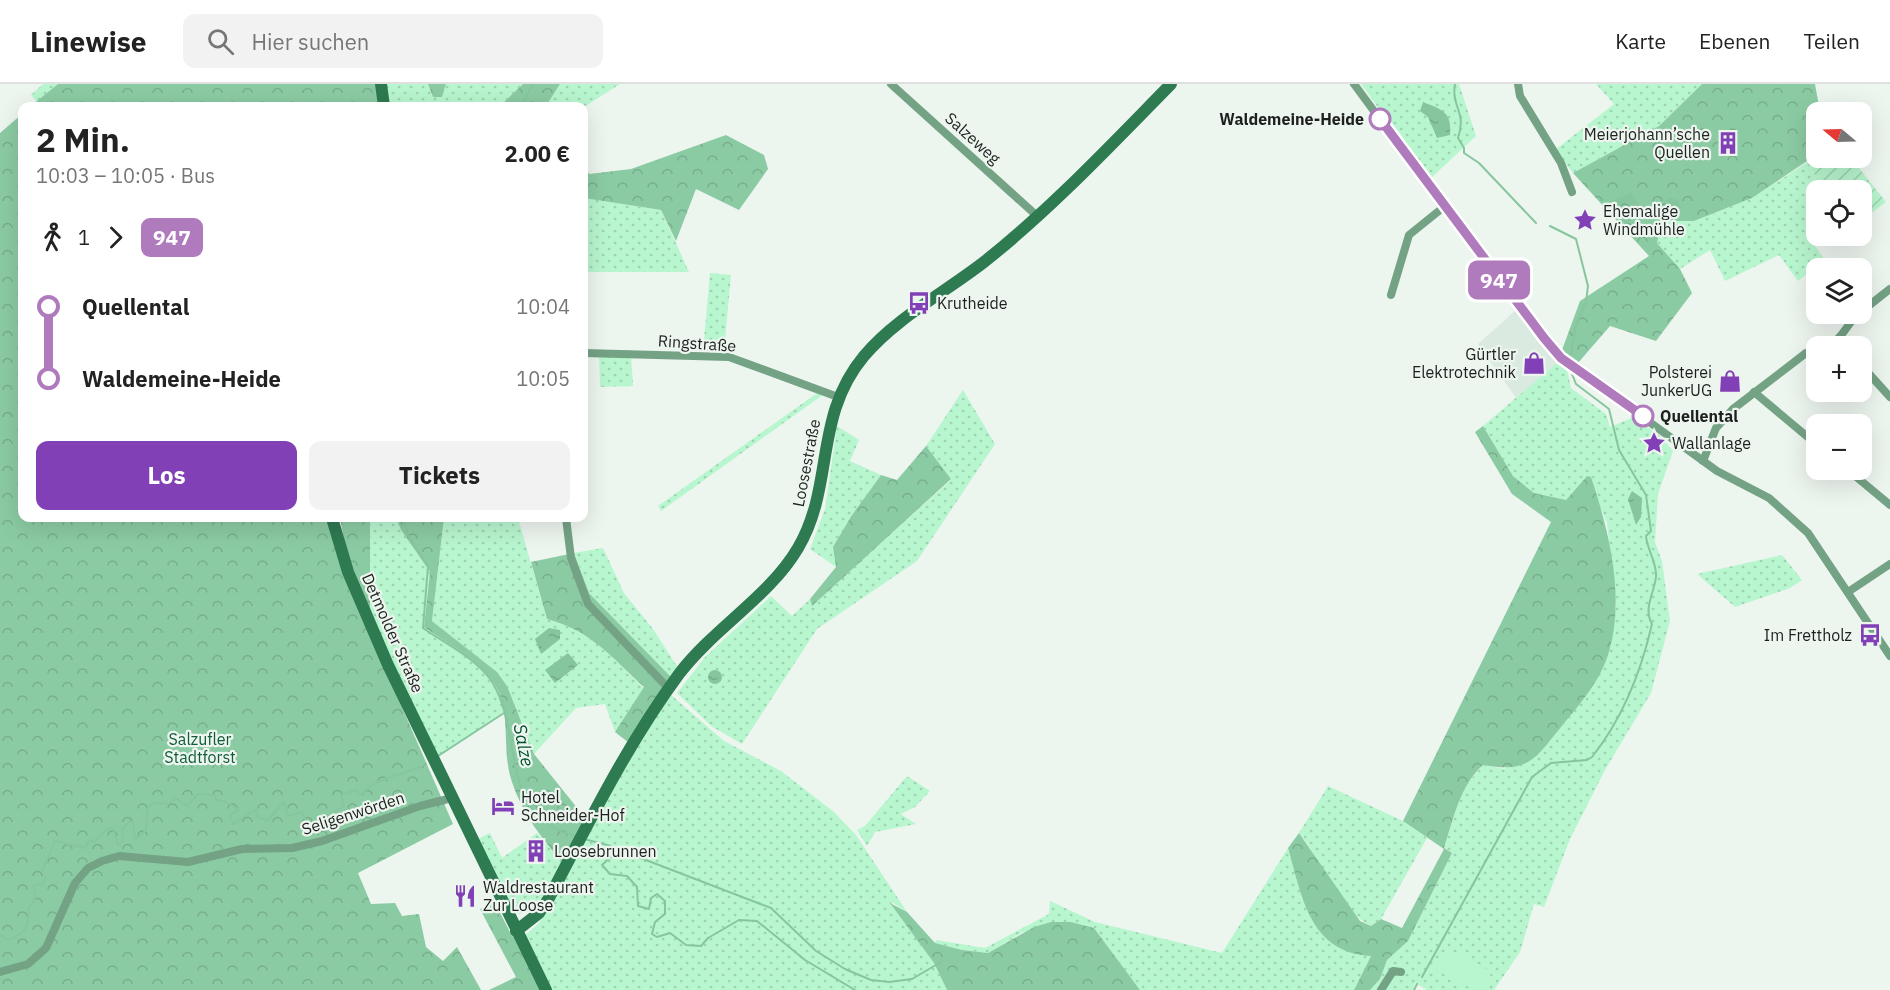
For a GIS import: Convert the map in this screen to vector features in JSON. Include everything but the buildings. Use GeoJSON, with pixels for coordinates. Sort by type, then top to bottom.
{"type":"FeatureCollection","features":[{"type":"Feature","properties":{"kind":"street"},"geometry":{"type":"LineString","coordinates":[[381,84],[383,102]]}},
{"type":"Feature","properties":{"kind":"street","name":"Salzeweg"},"geometry":{"type":"LineString","coordinates":[[891,84],[1036,215]]}},
{"type":"Feature","properties":{"kind":"street","name":"Loosestraße"},"geometry":{"type":"LineString","coordinates":[[516,931],[539,913],[587,826],[669,689],[702,646],[770,584],[788,564],[800,545],[817,500],[825,443],[838,397],[853,370],[878,341],[985,261],[1063,192],[1171,84]]}},
{"type":"Feature","properties":{"kind":"street"},"geometry":{"type":"LineString","coordinates":[[1354,84],[1500,282],[1561,358],[1703,461],[1769,498],[1794,519],[1808,533],[1890,656]]}},
{"type":"Feature","properties":{"kind":"street"},"geometry":{"type":"LineString","coordinates":[[1518,84],[1520,96],[1561,163],[1572,192]]}},
{"type":"Feature","properties":{"kind":"street"},"geometry":{"type":"LineString","coordinates":[[1391,295],[1409,235],[1445,206]]}},
{"type":"Feature","properties":{"kind":"street"},"geometry":{"type":"LineString","coordinates":[[1872,303],[1890,289]]}},
{"type":"Feature","properties":{"kind":"street","name":"Ringstraße"},"geometry":{"type":"LineString","coordinates":[[588,353],[729,357],[838,397]]}},
{"type":"Feature","properties":{"kind":"street"},"geometry":{"type":"LineString","coordinates":[[1703,461],[1716,428],[1733,409],[1806,353]]}},
{"type":"Feature","properties":{"kind":"street"},"geometry":{"type":"LineString","coordinates":[[1872,377],[1890,397]]}},
{"type":"Feature","properties":{"kind":"street"},"geometry":{"type":"LineString","coordinates":[[1754,392],[1806,436]]}},
{"type":"Feature","properties":{"kind":"street"},"geometry":{"type":"LineString","coordinates":[[1860,480],[1890,504]]}},
{"type":"Feature","properties":{"kind":"street","name":"Detmolder Straße"},"geometry":{"type":"LineString","coordinates":[[333,522],[337,542],[367,619],[432,760],[546,990]]}},
{"type":"Feature","properties":{"kind":"street"},"geometry":{"type":"LineString","coordinates":[[567,522],[572,558],[588,604],[669,689]]}},
{"type":"Feature","properties":{"kind":"street"},"geometry":{"type":"LineString","coordinates":[[1848,592],[1890,564]]}},
{"type":"Feature","properties":{"kind":"street","name":"Seligenwörden"},"geometry":{"type":"LineString","coordinates":[[0,972],[28,964],[46,948],[75,883],[88,868],[102,861],[128,856],[188,862],[242,849],[292,848],[322,841],[420,806],[452,798]]}},
{"type":"Feature","properties":{"kind":"street"},"geometry":{"type":"LineString","coordinates":[[1381,990],[1394,971],[1401,972]]}},
{"type":"Feature","properties":{"kind":"shaded area"},"geometry":{"type":"Polygon","coordinates":[[[43,84],[58,84],[37,102],[31,95],[43,84]]]}},
{"type":"Feature","properties":{"kind":"shaded area"},"geometry":{"type":"Polygon","coordinates":[[[385,84],[428,84],[433,97],[442,97],[446,84],[523,84],[504,102],[387,102],[385,84]]]}},
{"type":"Feature","properties":{"kind":"shaded area"},"geometry":{"type":"Polygon","coordinates":[[[560,84],[620,84],[588,104],[588,102],[549,102],[560,84]]]}},
{"type":"Feature","properties":{"kind":"shaded area"},"geometry":{"type":"Polygon","coordinates":[[[1361,84],[1459,84],[1476,136],[1430,179],[1361,84]]]}},
{"type":"Feature","properties":{"kind":"shaded area"},"geometry":{"type":"Polygon","coordinates":[[[1596,84],[1702,84],[1659,126],[1573,173],[1555,150],[1614,104],[1596,84]]]}},
{"type":"Feature","properties":{"kind":"shaded area"},"geometry":{"type":"Polygon","coordinates":[[[1806,163],[1806,168],[1810,168],[1819,180],[1806,180],[1806,246],[1815,246],[1824,258],[1806,258],[1806,275],[1798,281],[1779,255],[1725,281],[1710,250],[1680,269],[1657,243],[1663,221],[1694,221],[1752,198],[1806,163]]]}},
{"type":"Feature","properties":{"kind":"shaded area"},"geometry":{"type":"Polygon","coordinates":[[[1810,168],[1859,168],[1868,180],[1819,180],[1810,168]]]}},
{"type":"Feature","properties":{"kind":"shaded area"},"geometry":{"type":"Polygon","coordinates":[[[1872,184],[1886,202],[1872,212],[1872,184]]]}},
{"type":"Feature","properties":{"kind":"shaded area"},"geometry":{"type":"Polygon","coordinates":[[[588,198],[661,210],[689,272],[588,272],[588,198]]]}},
{"type":"Feature","properties":{"kind":"shaded area"},"geometry":{"type":"Polygon","coordinates":[[[710,273],[731,275],[724,351],[703,351],[710,273]]]}},
{"type":"Feature","properties":{"kind":"shaded area"},"geometry":{"type":"Polygon","coordinates":[[[1516,310],[1558,362],[1516,398],[1478,344],[1516,310]]]}},
{"type":"Feature","properties":{"kind":"shaded area"},"geometry":{"type":"Polygon","coordinates":[[[599,355],[631,355],[633,386],[600,387],[599,355]]]}},
{"type":"Feature","properties":{"kind":"shaded area"},"geometry":{"type":"Polygon","coordinates":[[[1558,362],[1567,370],[1571,388],[1606,414],[1610,427],[1634,417],[1660,436],[1673,451],[1658,494],[1655,542],[1662,561],[1670,621],[1651,693],[1605,770],[1570,839],[1544,907],[1534,904],[1520,952],[1494,990],[1427,990],[1415,983],[1413,990],[1370,990],[1380,979],[1387,960],[1408,941],[1452,853],[1444,848],[1462,790],[1483,765],[1505,769],[1616,608],[1607,523],[1587,476],[1566,500],[1534,493],[1513,476],[1483,426],[1558,362]]]}},
{"type":"Feature","properties":{"kind":"shaded area"},"geometry":{"type":"Polygon","coordinates":[[[963,390],[995,444],[917,561],[817,629],[742,744],[711,726],[677,693],[705,657],[771,596],[792,616],[810,599],[812,605],[951,480],[926,446],[963,390]]]}},
{"type":"Feature","properties":{"kind":"shaded area"},"geometry":{"type":"Polygon","coordinates":[[[820,391],[824,394],[661,511],[658,506],[820,391]]]}},
{"type":"Feature","properties":{"kind":"shaded area"},"geometry":{"type":"Polygon","coordinates":[[[837,426],[859,440],[850,461],[881,475],[852,515],[836,567],[810,549],[825,509],[837,426]]]}},
{"type":"Feature","properties":{"kind":"shaded area"},"geometry":{"type":"Polygon","coordinates":[[[370,522],[398,522],[401,530],[430,572],[424,627],[463,653],[482,671],[491,682],[505,711],[437,758],[370,615],[370,522]]]}},
{"type":"Feature","properties":{"kind":"shaded area"},"geometry":{"type":"Polygon","coordinates":[[[444,522],[519,522],[547,619],[577,630],[589,638],[644,688],[615,732],[605,704],[576,708],[534,754],[497,672],[432,621],[444,522]]]}},
{"type":"Feature","properties":{"kind":"shaded area"},"geometry":{"type":"Polygon","coordinates":[[[603,548],[624,593],[653,629],[678,668],[671,677],[589,593],[574,553],[603,548]]]}},
{"type":"Feature","properties":{"kind":"shaded area"},"geometry":{"type":"Polygon","coordinates":[[[1782,555],[1802,580],[1790,588],[1735,607],[1697,574],[1782,555]]]}},
{"type":"Feature","properties":{"kind":"shaded area"},"geometry":{"type":"Polygon","coordinates":[[[670,694],[724,741],[781,771],[834,812],[856,835],[907,912],[890,901],[934,963],[947,990],[549,990],[522,938],[539,923],[640,741],[670,694]]]}},
{"type":"Feature","properties":{"kind":"shaded area"},"geometry":{"type":"Polygon","coordinates":[[[907,776],[930,791],[915,807],[901,814],[916,824],[875,832],[867,846],[857,830],[865,826],[907,776]]]}},
{"type":"Feature","properties":{"kind":"shaded area"},"geometry":{"type":"Polygon","coordinates":[[[1328,786],[1403,821],[1427,838],[1381,919],[1371,926],[1349,908],[1299,833],[1328,786]]]}},
{"type":"Feature","properties":{"kind":"shaded area"},"geometry":{"type":"Polygon","coordinates":[[[490,833],[502,858],[537,833],[563,863],[534,910],[519,914],[512,910],[476,840],[490,833]]]}},
{"type":"Feature","properties":{"kind":"shaded area"},"geometry":{"type":"Polygon","coordinates":[[[1288,848],[1302,898],[1371,956],[1354,990],[1140,990],[1094,928],[1023,932],[988,953],[962,950],[935,943],[936,940],[985,948],[1049,914],[1050,901],[1095,922],[1222,953],[1288,848]]]}},
{"type":"Feature","properties":{"kind":"shaded area"},"geometry":{"type":"Polygon","coordinates":[[[1447,948],[1492,972],[1482,990],[1474,990],[1435,969],[1447,948]]]}},
{"type":"Feature","properties":{"kind":"green space"},"geometry":{"type":"Polygon","coordinates":[[[58,84],[378,84],[380,102],[36,102],[58,84]]]}},
{"type":"Feature","properties":{"kind":"green space"},"geometry":{"type":"Polygon","coordinates":[[[428,84],[446,84],[442,97],[433,97],[428,84]]]}},
{"type":"Feature","properties":{"kind":"green space"},"geometry":{"type":"Polygon","coordinates":[[[523,84],[560,84],[549,102],[504,102],[523,84]]]}},
{"type":"Feature","properties":{"kind":"green space"},"geometry":{"type":"Polygon","coordinates":[[[1702,84],[1815,84],[1818,102],[1806,102],[1806,162],[1752,198],[1694,221],[1663,221],[1657,243],[1680,269],[1692,293],[1656,341],[1610,326],[1578,363],[1562,350],[1580,301],[1649,256],[1573,173],[1659,126],[1702,84]]]}},
{"type":"Feature","properties":{"kind":"green space","name":"Salzufler Stadtforst"},"geometry":{"type":"Polygon","coordinates":[[[18,117],[18,522],[330,522],[387,673],[453,824],[358,873],[371,904],[395,903],[402,916],[419,914],[426,947],[443,961],[457,947],[481,990],[0,990],[0,133],[18,117]]]}},
{"type":"Feature","properties":{"kind":"green space"},"geometry":{"type":"Polygon","coordinates":[[[726,135],[764,155],[768,169],[739,210],[696,189],[676,241],[661,210],[588,199],[588,171],[589,174],[631,169],[726,135]]]}},
{"type":"Feature","properties":{"kind":"green space"},"geometry":{"type":"Polygon","coordinates":[[[1483,426],[1513,476],[1534,493],[1566,500],[1587,476],[1591,477],[1604,520],[1613,565],[1615,611],[1608,655],[1588,693],[1537,756],[1521,765],[1511,767],[1483,765],[1468,783],[1458,804],[1444,848],[1452,853],[1408,941],[1387,960],[1380,979],[1370,990],[1354,990],[1371,956],[1350,953],[1334,945],[1322,933],[1304,903],[1288,848],[1299,833],[1360,921],[1371,926],[1381,919],[1402,928],[1444,849],[1403,821],[1551,522],[1512,494],[1475,432],[1483,426]]]}},
{"type":"Feature","properties":{"kind":"green space"},"geometry":{"type":"Polygon","coordinates":[[[926,446],[951,479],[812,606],[810,599],[836,567],[833,547],[852,515],[881,475],[897,480],[926,446]]]}},
{"type":"Feature","properties":{"kind":"green space"},"geometry":{"type":"Polygon","coordinates":[[[341,522],[370,522],[370,615],[348,560],[341,522]]]}},
{"type":"Feature","properties":{"kind":"green space"},"geometry":{"type":"Polygon","coordinates":[[[444,522],[432,621],[497,672],[507,686],[534,754],[586,819],[563,863],[533,825],[516,793],[507,758],[503,708],[495,685],[481,667],[424,627],[430,572],[398,523],[444,522]]]}},
{"type":"Feature","properties":{"kind":"green space"},"geometry":{"type":"Polygon","coordinates":[[[574,553],[589,593],[671,677],[629,743],[615,732],[644,687],[611,655],[589,638],[563,624],[547,619],[531,562],[574,553]]]}},
{"type":"Feature","properties":{"kind":"green space"},"geometry":{"type":"Polygon","coordinates":[[[495,903],[543,990],[489,990],[516,977],[480,909],[495,903]]]}},
{"type":"Feature","properties":{"kind":"green space"},"geometry":{"type":"Polygon","coordinates":[[[890,903],[907,912],[935,943],[962,950],[988,953],[1034,927],[1051,922],[1071,922],[1094,928],[1140,990],[947,990],[934,963],[890,903]]]}},
{"type":"Feature","properties":{"kind":"water"},"geometry":{"type":"Polygon","coordinates":[[[1423,102],[1445,113],[1449,121],[1450,135],[1437,138],[1428,117],[1420,111],[1423,102]]]}},
{"type":"Feature","properties":{"kind":"water"},"geometry":{"type":"Polygon","coordinates":[[[1631,193],[1639,205],[1628,224],[1613,215],[1610,201],[1631,193]]]}},
{"type":"Feature","properties":{"kind":"water"},"geometry":{"type":"Polygon","coordinates":[[[1669,198],[1679,200],[1681,209],[1668,210],[1661,205],[1669,198]]]}},
{"type":"Feature","properties":{"kind":"water"},"geometry":{"type":"Polygon","coordinates":[[[1632,491],[1642,498],[1641,517],[1636,525],[1628,499],[1632,491]]]}},
{"type":"Feature","properties":{"kind":"water"},"geometry":{"type":"Polygon","coordinates":[[[549,628],[560,630],[560,639],[541,654],[535,639],[549,628]]]}},
{"type":"Feature","properties":{"kind":"water"},"geometry":{"type":"Polygon","coordinates":[[[568,653],[578,665],[555,683],[545,670],[568,653]]]}},
{"type":"Feature","properties":{"kind":"water"},"geometry":{"type":"Polygon","coordinates":[[[715,670],[720,672],[722,677],[720,682],[715,684],[710,682],[708,677],[710,672],[715,670]]]}},
{"type":"Feature","properties":{"kind":"waterway","name":"Salze"},"geometry":{"type":"LineString","coordinates":[[523,102],[533,84]]}},
{"type":"Feature","properties":{"kind":"waterway"},"geometry":{"type":"LineString","coordinates":[[1455,84],[1455,99],[1461,122],[1458,138],[1464,148],[1464,153],[1479,163],[1536,223]]}},
{"type":"Feature","properties":{"kind":"waterway"},"geometry":{"type":"LineString","coordinates":[[1550,226],[1576,239],[1588,286],[1586,302],[1576,325],[1570,359]]}},
{"type":"Feature","properties":{"kind":"waterway"},"geometry":{"type":"LineString","coordinates":[[1422,977],[1532,777],[1551,763],[1587,760],[1592,757],[1613,727],[1630,694],[1652,624],[1649,607],[1656,572],[1646,536],[1651,531],[1646,495],[1619,450],[1609,409],[1576,384],[1572,374]]}},
{"type":"Feature","properties":{"kind":"waterway","name":"Salze"},"geometry":{"type":"LineString","coordinates":[[404,522],[408,535],[428,566],[423,628],[474,662],[490,679],[504,710],[524,795],[535,812],[551,826],[575,836]]}},
{"type":"Feature","properties":{"kind":"waterway"},"geometry":{"type":"LineString","coordinates":[[438,756],[504,713]]}},
{"type":"Feature","properties":{"kind":"waterway"},"geometry":{"type":"LineString","coordinates":[[42,871],[55,841],[85,848],[89,840],[94,842],[107,829],[113,828],[118,845],[123,841],[122,829],[130,821],[133,823],[135,838],[146,830],[147,809],[153,803],[168,804],[176,798],[187,806],[198,794],[215,795],[216,800],[224,801],[239,810],[230,815],[233,824],[255,810],[258,817],[267,821],[284,802],[288,816],[302,812],[307,821],[305,832],[307,835],[323,828],[322,821],[344,806],[341,795],[356,790],[361,795],[382,780],[424,765]]}},
{"type":"Feature","properties":{"kind":"waterway","name":"Salze"},"geometry":{"type":"LineString","coordinates":[[584,839],[611,846],[615,853],[602,865],[610,874],[627,876],[637,887],[638,906],[649,909],[651,898],[657,894],[665,901],[665,914],[655,922],[652,934],[657,937],[670,933],[686,945],[701,946],[708,938],[739,920],[757,921],[805,960],[855,990]]}},
{"type":"Feature","properties":{"kind":"waterway"},"geometry":{"type":"LineString","coordinates":[[612,847],[771,908],[816,951],[845,969],[871,980],[889,982],[912,979],[941,962]]}},
{"type":"Feature","properties":{"kind":"waterway"},"geometry":{"type":"LineString","coordinates":[[0,935],[8,940],[25,929],[28,909],[35,899],[34,885],[43,884],[45,878]]}},
{"type":"Feature","properties":{"kind":"waterway"},"geometry":{"type":"LineString","coordinates":[[1414,990],[1417,984]]}},
{"type":"Feature","properties":{"kind":"bus line","name":"947"},"geometry":{"type":"LineString","coordinates":[[1380,119],[1500,282],[1561,358],[1643,416]]}},
{"type":"Feature","properties":{"kind":"place","name":"Waldemeine-Heide"},"geometry":{"type":"Point","coordinates":[1380,119]}},
{"type":"Feature","properties":{"kind":"place","name":"Meierjohann’sche Quellen"},"geometry":{"type":"Point","coordinates":[1728,143]}},
{"type":"Feature","properties":{"kind":"place","name":"Ehemalige Windmühle"},"geometry":{"type":"Point","coordinates":[1585,220]}},
{"type":"Feature","properties":{"kind":"place","name":"Krutheide"},"geometry":{"type":"Point","coordinates":[919,303]}},
{"type":"Feature","properties":{"kind":"place","name":"Gürtler Elektrotechnik"},"geometry":{"type":"Point","coordinates":[1534,363]}},
{"type":"Feature","properties":{"kind":"place","name":"Polsterei JunkerUG"},"geometry":{"type":"Point","coordinates":[1730,381]}},
{"type":"Feature","properties":{"kind":"place","name":"Quellental"},"geometry":{"type":"Point","coordinates":[1643,416]}},
{"type":"Feature","properties":{"kind":"place","name":"Wallanlage"},"geometry":{"type":"Point","coordinates":[1654,443]}},
{"type":"Feature","properties":{"kind":"place","name":"Im Frettholz"},"geometry":{"type":"Point","coordinates":[1870,635]}},
{"type":"Feature","properties":{"kind":"place","name":"Hotel Schneider-Hof"},"geometry":{"type":"Point","coordinates":[503,806]}},
{"type":"Feature","properties":{"kind":"place","name":"Loosebrunnen"},"geometry":{"type":"Point","coordinates":[536,851]}},
{"type":"Feature","properties":{"kind":"place","name":"Waldrestaurant Zur Loose"},"geometry":{"type":"Point","coordinates":[465,896]}}]}
